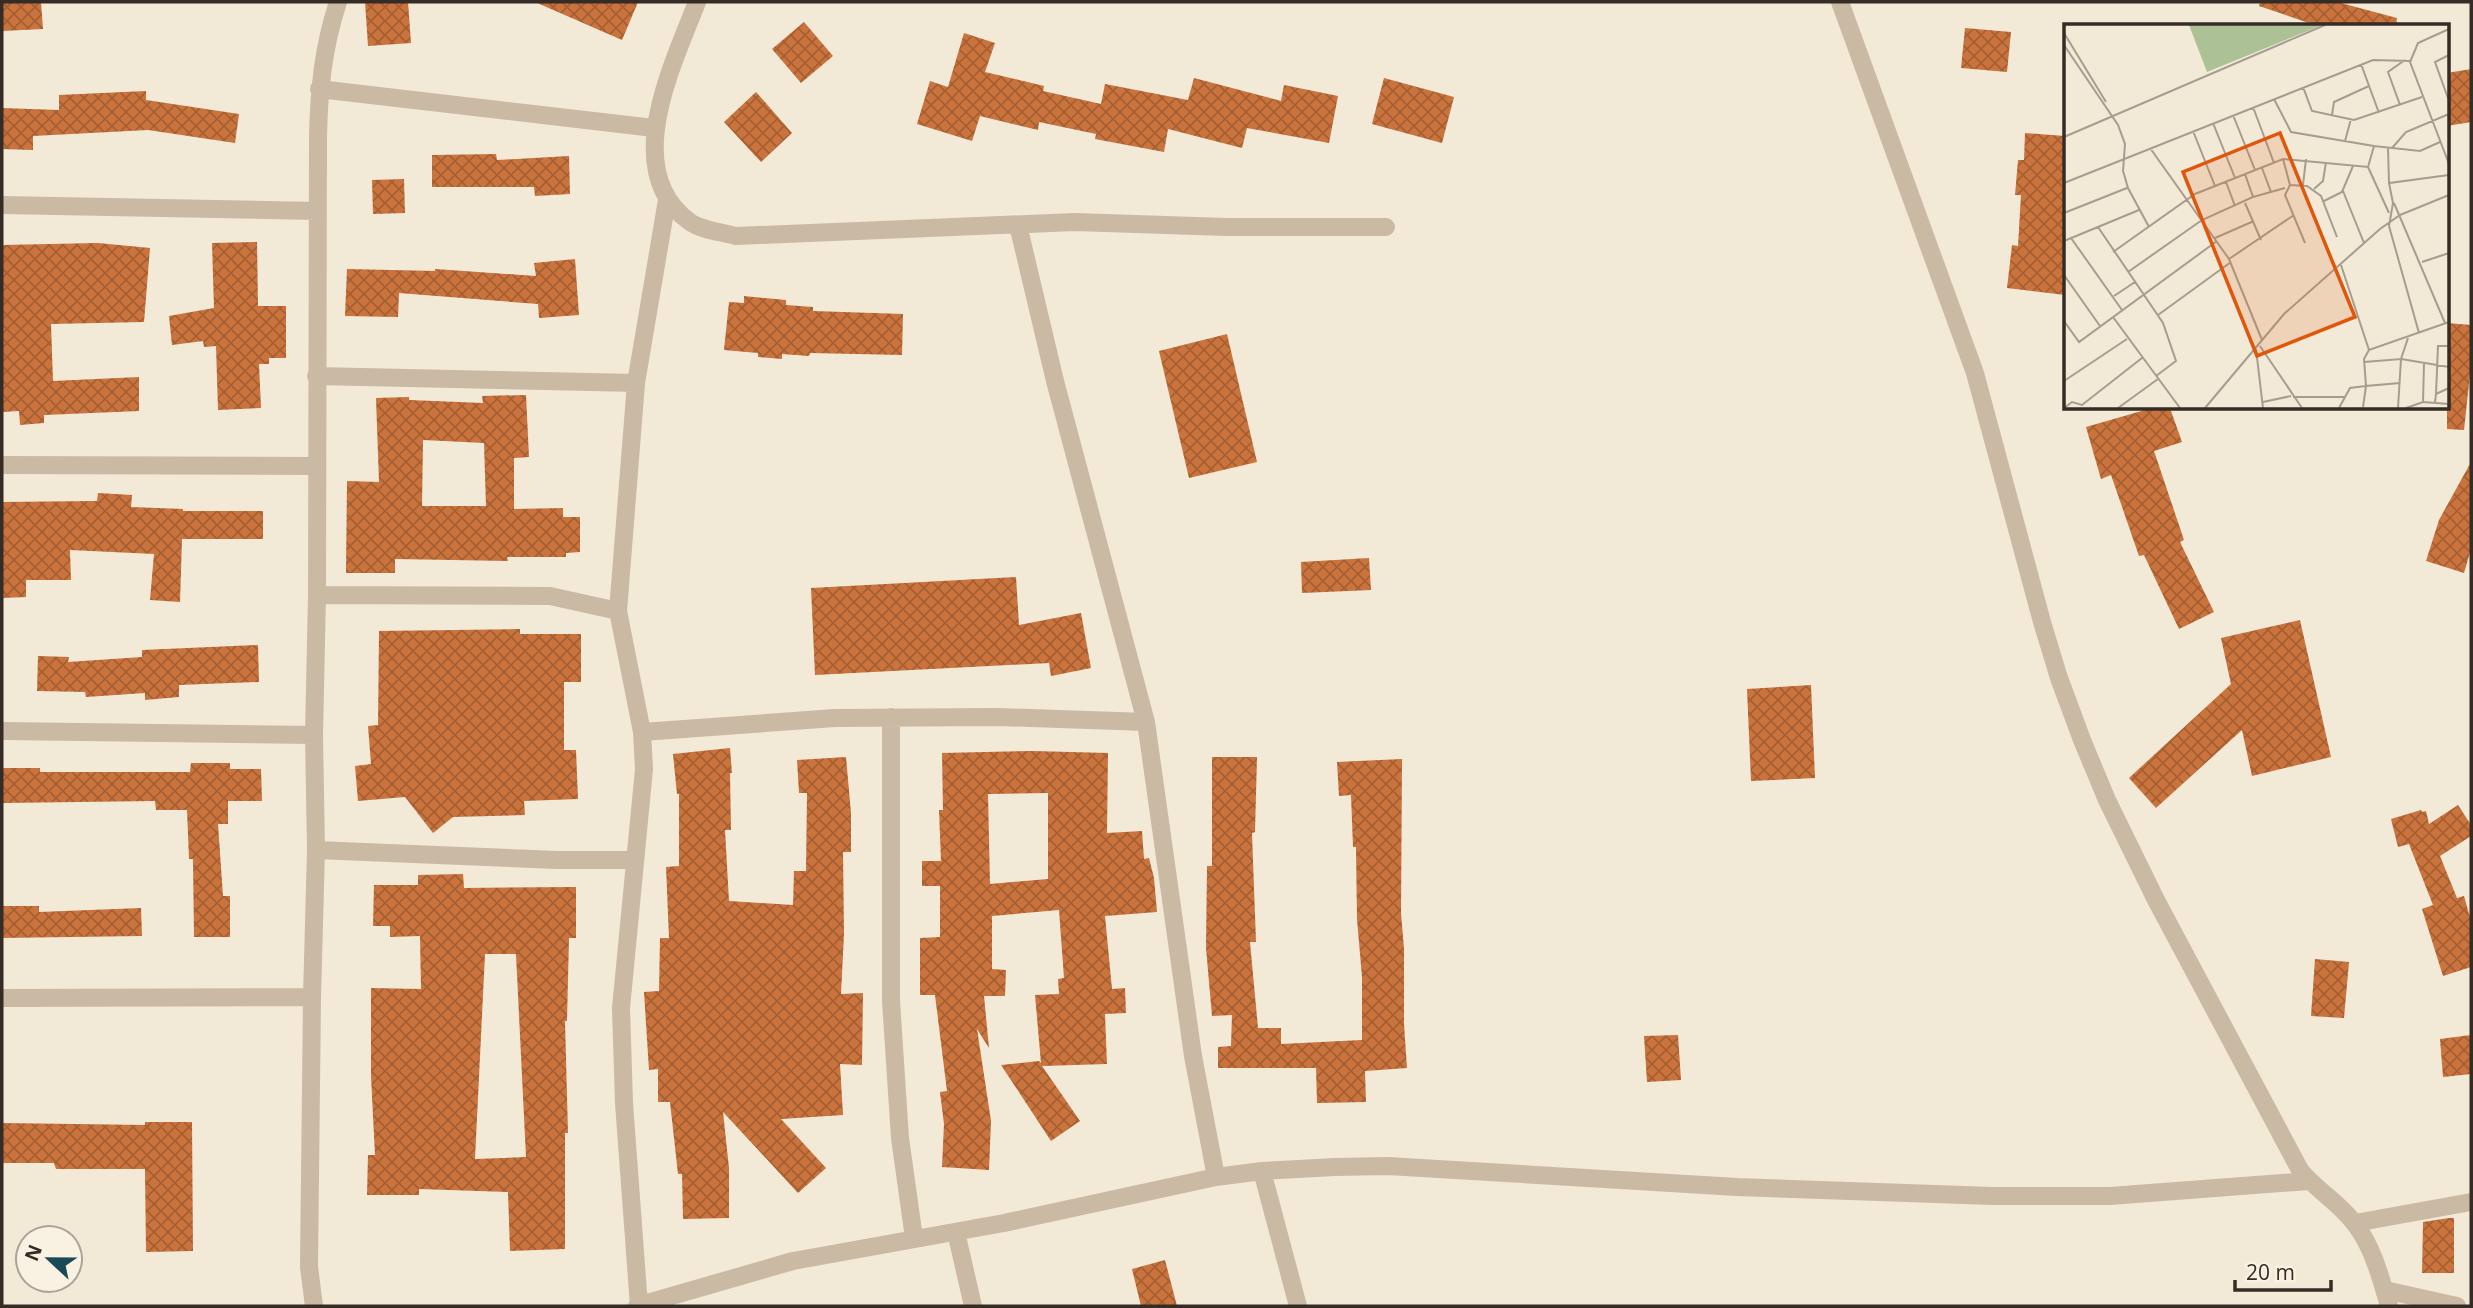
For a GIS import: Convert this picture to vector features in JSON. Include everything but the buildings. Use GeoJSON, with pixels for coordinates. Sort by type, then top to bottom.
{"type":"FeatureCollection","features":[{"type":"Feature","properties":{"kind":"street"},"geometry":{"type":"LineString","coordinates":[[314,1306],[309,1267],[316,850],[314,735],[319,89],[327,37],[338,2]]}},
{"type":"Feature","properties":{"kind":"street"},"geometry":{"type":"LineString","coordinates":[[697,2],[671,69],[654,128],[657,174],[667,200],[691,223],[736,236],[1075,222],[1226,227],[1386,227]]}},
{"type":"Feature","properties":{"kind":"street"},"geometry":{"type":"LineString","coordinates":[[1840,2],[1975,373],[2059,678],[2081,740],[2107,800],[2156,900],[2300,1170],[2355,1223],[2365,1239],[2387,1298],[2457,1306]]}},
{"type":"Feature","properties":{"kind":"street"},"geometry":{"type":"LineString","coordinates":[[319,89],[654,128]]}},
{"type":"Feature","properties":{"kind":"street"},"geometry":{"type":"LineString","coordinates":[[667,200],[636,383],[618,611],[642,732],[642,801],[625,945],[621,1008],[624,1103],[638,1306],[793,1261],[1004,1223],[1216,1177],[1262,1171],[1388,1166],[1737,1187],[1992,1196],[2110,1196],[2309,1181]]}},
{"type":"Feature","properties":{"kind":"street"},"geometry":{"type":"LineString","coordinates":[[2,205],[317,211]]}},
{"type":"Feature","properties":{"kind":"street"},"geometry":{"type":"LineString","coordinates":[[1018,225],[1055,381],[1146,722],[1193,1056],[1216,1177]]}},
{"type":"Feature","properties":{"kind":"street"},"geometry":{"type":"LineString","coordinates":[[316,376],[636,383]]}},
{"type":"Feature","properties":{"kind":"street"},"geometry":{"type":"LineString","coordinates":[[2,465],[317,467]]}},
{"type":"Feature","properties":{"kind":"street"},"geometry":{"type":"LineString","coordinates":[[317,595],[550,596],[618,611]]}},
{"type":"Feature","properties":{"kind":"street"},"geometry":{"type":"LineString","coordinates":[[642,732],[822,719],[891,717],[999,716],[1146,722]]}},
{"type":"Feature","properties":{"kind":"street"},"geometry":{"type":"LineString","coordinates":[[891,717],[891,1001],[900,1138],[914,1238]]}},
{"type":"Feature","properties":{"kind":"street"},"geometry":{"type":"LineString","coordinates":[[2,731],[314,735]]}},
{"type":"Feature","properties":{"kind":"street"},"geometry":{"type":"LineString","coordinates":[[316,850],[557,860],[635,860]]}},
{"type":"Feature","properties":{"kind":"street"},"geometry":{"type":"LineString","coordinates":[[2,998],[312,997]]}},
{"type":"Feature","properties":{"kind":"street"},"geometry":{"type":"LineString","coordinates":[[1262,1171],[1298,1306]]}},
{"type":"Feature","properties":{"kind":"street"},"geometry":{"type":"LineString","coordinates":[[2355,1223],[2471,1202]]}},
{"type":"Feature","properties":{"kind":"street"},"geometry":{"type":"LineString","coordinates":[[956,1231],[973,1306]]}}]}
